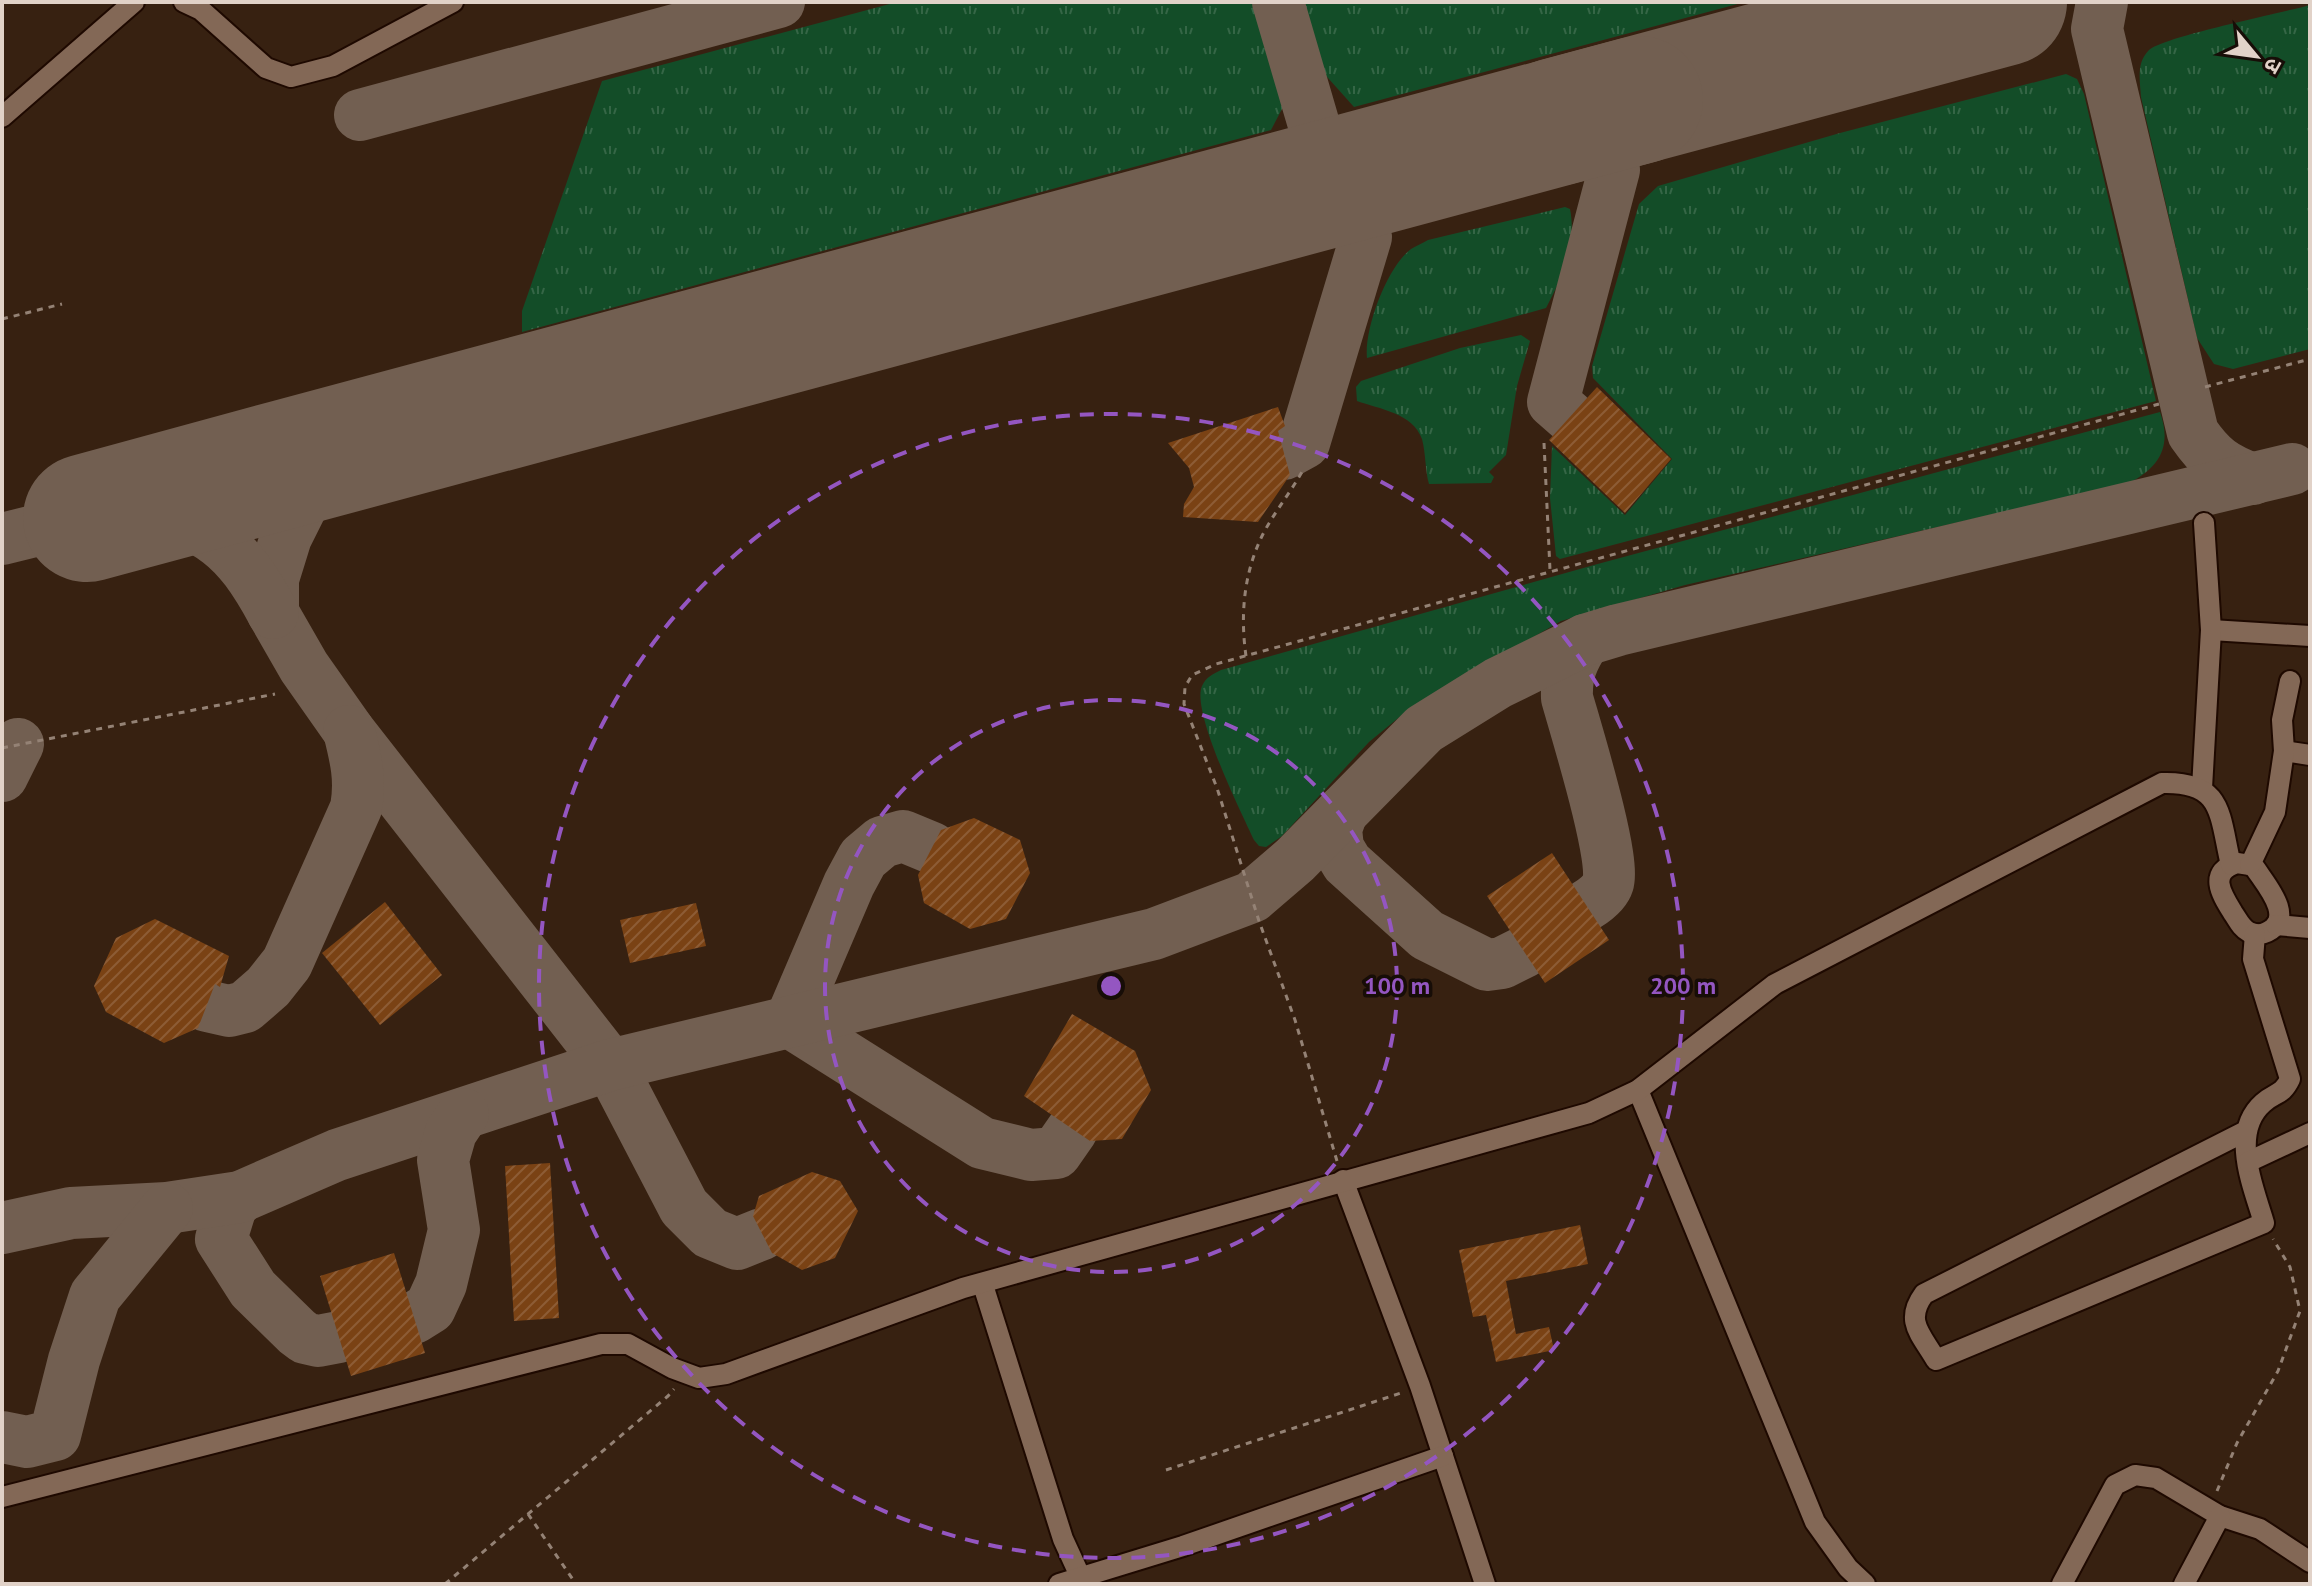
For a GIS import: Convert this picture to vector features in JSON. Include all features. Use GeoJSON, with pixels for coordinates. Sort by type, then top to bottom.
{"type":"FeatureCollection","features":[{"type":"Feature","properties":{"kind":"street"},"geometry":{"type":"LineString","coordinates":[[2,117],[134,2]]}},
{"type":"Feature","properties":{"kind":"street"},"geometry":{"type":"LineString","coordinates":[[184,2],[201,10],[266,68],[291,77],[333,66],[453,2]]}},
{"type":"Feature","properties":{"kind":"street"},"geometry":{"type":"LineString","coordinates":[[2202,788],[2211,630],[2204,523]]}},
{"type":"Feature","properties":{"kind":"street"},"geometry":{"type":"LineString","coordinates":[[2211,630],[2310,636]]}},
{"type":"Feature","properties":{"kind":"street"},"geometry":{"type":"LineString","coordinates":[[2,1497],[601,1344],[628,1344],[699,1378],[726,1374],[963,1288],[983,1285],[1343,1180],[1589,1113],[1638,1090],[1775,984],[2162,783],[2186,782],[2202,788],[2216,805],[2240,865],[2277,902],[2279,917],[2276,925],[2263,934],[2255,934],[2241,927],[2220,891],[2220,876],[2240,865],[2275,812],[2284,751],[2282,720],[2290,681]]}},
{"type":"Feature","properties":{"kind":"street"},"geometry":{"type":"LineString","coordinates":[[2284,751],[2310,755]]}},
{"type":"Feature","properties":{"kind":"street"},"geometry":{"type":"LineString","coordinates":[[2276,925],[2310,928]]}},
{"type":"Feature","properties":{"kind":"street"},"geometry":{"type":"LineString","coordinates":[[2246,1131],[2248,1162],[2264,1223],[1936,1360],[1913,1321],[1914,1307],[1924,1294],[2246,1131],[2262,1104],[2285,1090],[2290,1079],[2253,959],[2255,934]]}},
{"type":"Feature","properties":{"kind":"street"},"geometry":{"type":"LineString","coordinates":[[1638,1090],[1815,1522],[1848,1568],[1865,1584]]}},
{"type":"Feature","properties":{"kind":"street"},"geometry":{"type":"LineString","coordinates":[[2248,1162],[2310,1133]]}},
{"type":"Feature","properties":{"kind":"street"},"geometry":{"type":"LineString","coordinates":[[1343,1180],[1420,1386],[1485,1584]]}},
{"type":"Feature","properties":{"kind":"street"},"geometry":{"type":"LineString","coordinates":[[983,1285],[1063,1539],[1072,1581],[1443,1456]]}},
{"type":"Feature","properties":{"kind":"street"},"geometry":{"type":"LineString","coordinates":[[2062,1584],[2115,1485],[2135,1475],[2156,1478],[2214,1513],[2260,1529],[2310,1562]]}},
{"type":"Feature","properties":{"kind":"street"},"geometry":{"type":"LineString","coordinates":[[2184,1584],[2214,1513]]}},
{"type":"Feature","properties":{"kind":"path"},"geometry":{"type":"LineString","coordinates":[[2,319],[62,304]]}},
{"type":"Feature","properties":{"kind":"path"},"geometry":{"type":"LineString","coordinates":[[2205,387],[2310,359]]}},
{"type":"Feature","properties":{"kind":"path"},"geometry":{"type":"LineString","coordinates":[[1343,1180],[1295,1020],[1259,921],[1217,788],[1184,704],[1185,687],[1192,675],[1216,664],[1550,570],[2159,404]]}},
{"type":"Feature","properties":{"kind":"path"},"geometry":{"type":"LineString","coordinates":[[1544,443],[1550,570]]}},
{"type":"Feature","properties":{"kind":"path"},"geometry":{"type":"LineString","coordinates":[[1246,656],[1243,632],[1246,580],[1263,533],[1303,470]]}},
{"type":"Feature","properties":{"kind":"path"},"geometry":{"type":"LineString","coordinates":[[2,748],[275,694]]}},
{"type":"Feature","properties":{"kind":"path"},"geometry":{"type":"LineString","coordinates":[[2214,1513],[2237,1443],[2278,1371],[2300,1311],[2290,1267],[2264,1223]]}},
{"type":"Feature","properties":{"kind":"path"},"geometry":{"type":"LineString","coordinates":[[445,1584],[668,1396],[686,1373]]}},
{"type":"Feature","properties":{"kind":"path"},"geometry":{"type":"LineString","coordinates":[[1166,1470],[1420,1386]]}},
{"type":"Feature","properties":{"kind":"path"},"geometry":{"type":"LineString","coordinates":[[528,1514],[576,1584]]}},
{"type":"Feature","properties":{"kind":"green space"},"geometry":{"type":"Polygon","coordinates":[[[897,2],[1255,2],[1283,107],[1271,130],[522,332],[522,311],[602,81],[897,2]]]}},
{"type":"Feature","properties":{"kind":"green space"},"geometry":{"type":"Polygon","coordinates":[[[1300,2],[1745,2],[1354,107],[1320,69],[1300,2]]]}},
{"type":"Feature","properties":{"kind":"green space"},"geometry":{"type":"Polygon","coordinates":[[[2310,5],[2310,349],[2233,369],[2214,364],[2197,338],[2141,97],[2140,66],[2149,50],[2160,44],[2310,5]]]}},
{"type":"Feature","properties":{"kind":"green space"},"geometry":{"type":"Polygon","coordinates":[[[2066,74],[2077,79],[2084,94],[2156,401],[1560,559],[1556,556],[1550,498],[1552,446],[1625,515],[1672,459],[1593,378],[1592,366],[1639,204],[1658,186],[1840,133],[2066,74]]]}},
{"type":"Feature","properties":{"kind":"green space"},"geometry":{"type":"Polygon","coordinates":[[[1565,207],[1570,209],[1572,222],[1570,248],[1546,308],[1367,358],[1369,331],[1379,299],[1394,270],[1411,249],[1428,240],[1565,207]]]}},
{"type":"Feature","properties":{"kind":"green space"},"geometry":{"type":"Polygon","coordinates":[[[1521,335],[1530,341],[1517,386],[1506,455],[1489,472],[1494,477],[1491,483],[1429,484],[1418,430],[1394,413],[1357,401],[1356,387],[1361,381],[1460,348],[1521,335]]]}},
{"type":"Feature","properties":{"kind":"green space"},"geometry":{"type":"Polygon","coordinates":[[[2160,412],[2165,435],[2161,454],[2149,470],[2129,483],[1685,585],[1561,621],[1408,710],[1369,742],[1282,836],[1266,847],[1259,846],[1254,840],[1210,738],[1201,699],[1202,686],[1221,670],[1594,565],[2160,412]]]}},
{"type":"Feature","properties":{"kind":"building"},"geometry":{"type":"Polygon","coordinates":[[[1597,387],[1671,459],[1625,513],[1549,440],[1597,387]]]}},
{"type":"Feature","properties":{"kind":"building"},"geometry":{"type":"Polygon","coordinates":[[[1278,407],[1285,426],[1278,431],[1290,475],[1258,522],[1183,517],[1184,504],[1194,487],[1189,468],[1168,443],[1278,407]]]}},
{"type":"Feature","properties":{"kind":"building"},"geometry":{"type":"Polygon","coordinates":[[[974,818],[1020,840],[1030,873],[1006,919],[970,929],[924,903],[918,875],[941,830],[974,818]]]}},
{"type":"Feature","properties":{"kind":"building"},"geometry":{"type":"Polygon","coordinates":[[[1552,853],[1609,940],[1545,983],[1487,896],[1552,853]]]}},
{"type":"Feature","properties":{"kind":"building"},"geometry":{"type":"Polygon","coordinates":[[[385,902],[442,975],[380,1025],[322,953],[385,902]]]}},
{"type":"Feature","properties":{"kind":"building"},"geometry":{"type":"Polygon","coordinates":[[[696,903],[706,946],[630,963],[620,920],[696,903]]]}},
{"type":"Feature","properties":{"kind":"building"},"geometry":{"type":"Polygon","coordinates":[[[155,919],[229,956],[220,987],[215,984],[198,1028],[164,1043],[106,1012],[94,986],[116,938],[155,919]]]}},
{"type":"Feature","properties":{"kind":"building"},"geometry":{"type":"Polygon","coordinates":[[[1072,1014],[1135,1051],[1151,1090],[1122,1139],[1090,1141],[1024,1096],[1072,1014]]]}},
{"type":"Feature","properties":{"kind":"building"},"geometry":{"type":"Polygon","coordinates":[[[550,1163],[559,1318],[514,1321],[505,1166],[550,1163]]]}},
{"type":"Feature","properties":{"kind":"building"},"geometry":{"type":"Polygon","coordinates":[[[812,1172],[840,1181],[858,1211],[835,1258],[802,1270],[772,1253],[753,1216],[759,1196],[812,1172]]]}},
{"type":"Feature","properties":{"kind":"building"},"geometry":{"type":"Polygon","coordinates":[[[1580,1225],[1588,1264],[1506,1281],[1516,1334],[1549,1327],[1554,1350],[1496,1362],[1486,1315],[1473,1317],[1459,1250],[1580,1225]]]}},
{"type":"Feature","properties":{"kind":"building"},"geometry":{"type":"Polygon","coordinates":[[[394,1253],[425,1353],[351,1376],[320,1276],[394,1253]]]}},
{"type":"Feature","properties":{"kind":"taxiway"},"geometry":{"type":"LineString","coordinates":[[360,115],[779,2]]}},
{"type":"Feature","properties":{"kind":"taxiway"},"geometry":{"type":"LineString","coordinates":[[1278,2],[1331,183]]}},
{"type":"Feature","properties":{"kind":"taxiway"},"geometry":{"type":"LineString","coordinates":[[2102,2],[2097,29],[2193,433],[2218,462],[2253,479]]}},
{"type":"Feature","properties":{"kind":"taxiway"},"geometry":{"type":"LineString","coordinates":[[1569,416],[1553,402],[1614,170]]}},
{"type":"Feature","properties":{"kind":"taxiway"},"geometry":{"type":"LineString","coordinates":[[1284,454],[1304,443],[1366,237]]}},
{"type":"Feature","properties":{"kind":"taxiway"},"geometry":{"type":"LineString","coordinates":[[339,450],[303,503],[286,537],[273,579],[273,613],[304,667],[349,731],[610,1065],[684,1207],[710,1233],[737,1244],[762,1234]]}},
{"type":"Feature","properties":{"kind":"taxiway"},"geometry":{"type":"LineString","coordinates":[[2,1228],[71,1213],[167,1208],[240,1197],[337,1155],[610,1065],[1154,934],[1252,897],[1295,860],[1424,729],[1498,683],[1585,640],[2292,469]]}},
{"type":"Feature","properties":{"kind":"taxiway"},"geometry":{"type":"LineString","coordinates":[[137,505],[185,522],[219,542],[246,570],[273,613]]}},
{"type":"Feature","properties":{"kind":"taxiway"},"geometry":{"type":"LineString","coordinates":[[2,539],[87,518]]}},
{"type":"Feature","properties":{"kind":"taxiway"},"geometry":{"type":"LineString","coordinates":[[1585,640],[1571,668],[1567,698],[1594,794],[1609,869],[1605,890],[1587,905]]}},
{"type":"Feature","properties":{"kind":"taxiway"},"geometry":{"type":"LineString","coordinates":[[207,1006],[229,1011],[245,1007],[268,987],[287,963],[356,808],[357,770],[349,731]]}},
{"type":"Feature","properties":{"kind":"taxiway"},"geometry":{"type":"LineString","coordinates":[[2,776],[18,744]]}},
{"type":"Feature","properties":{"kind":"taxiway"},"geometry":{"type":"LineString","coordinates":[[1342,812],[1336,829],[1338,848],[1347,863],[1427,935],[1487,965],[1502,963],[1524,952]]}},
{"type":"Feature","properties":{"kind":"taxiway"},"geometry":{"type":"LineString","coordinates":[[932,848],[903,836],[882,842],[863,858],[790,1022],[982,1143],[1031,1155],[1056,1153],[1072,1130]]}},
{"type":"Feature","properties":{"kind":"taxiway"},"geometry":{"type":"LineString","coordinates":[[414,1318],[430,1308],[441,1284],[454,1230],[443,1160],[451,1132],[463,1114]]}},
{"type":"Feature","properties":{"kind":"taxiway"},"geometry":{"type":"LineString","coordinates":[[240,1197],[231,1207],[221,1239],[253,1289],[305,1338],[318,1341],[339,1337]]}},
{"type":"Feature","properties":{"kind":"taxiway"},"geometry":{"type":"LineString","coordinates":[[2,1437],[27,1442],[55,1435],[74,1360],[95,1296],[167,1208]]}},
{"type":"Feature","properties":{"kind":"runway"},"geometry":{"type":"LineString","coordinates":[[1556,122],[2003,2]]}},
{"type":"Feature","properties":{"kind":"runway"},"geometry":{"type":"LineString","coordinates":[[1639,100],[217,483],[87,518],[285,464],[1639,100]]}}]}
